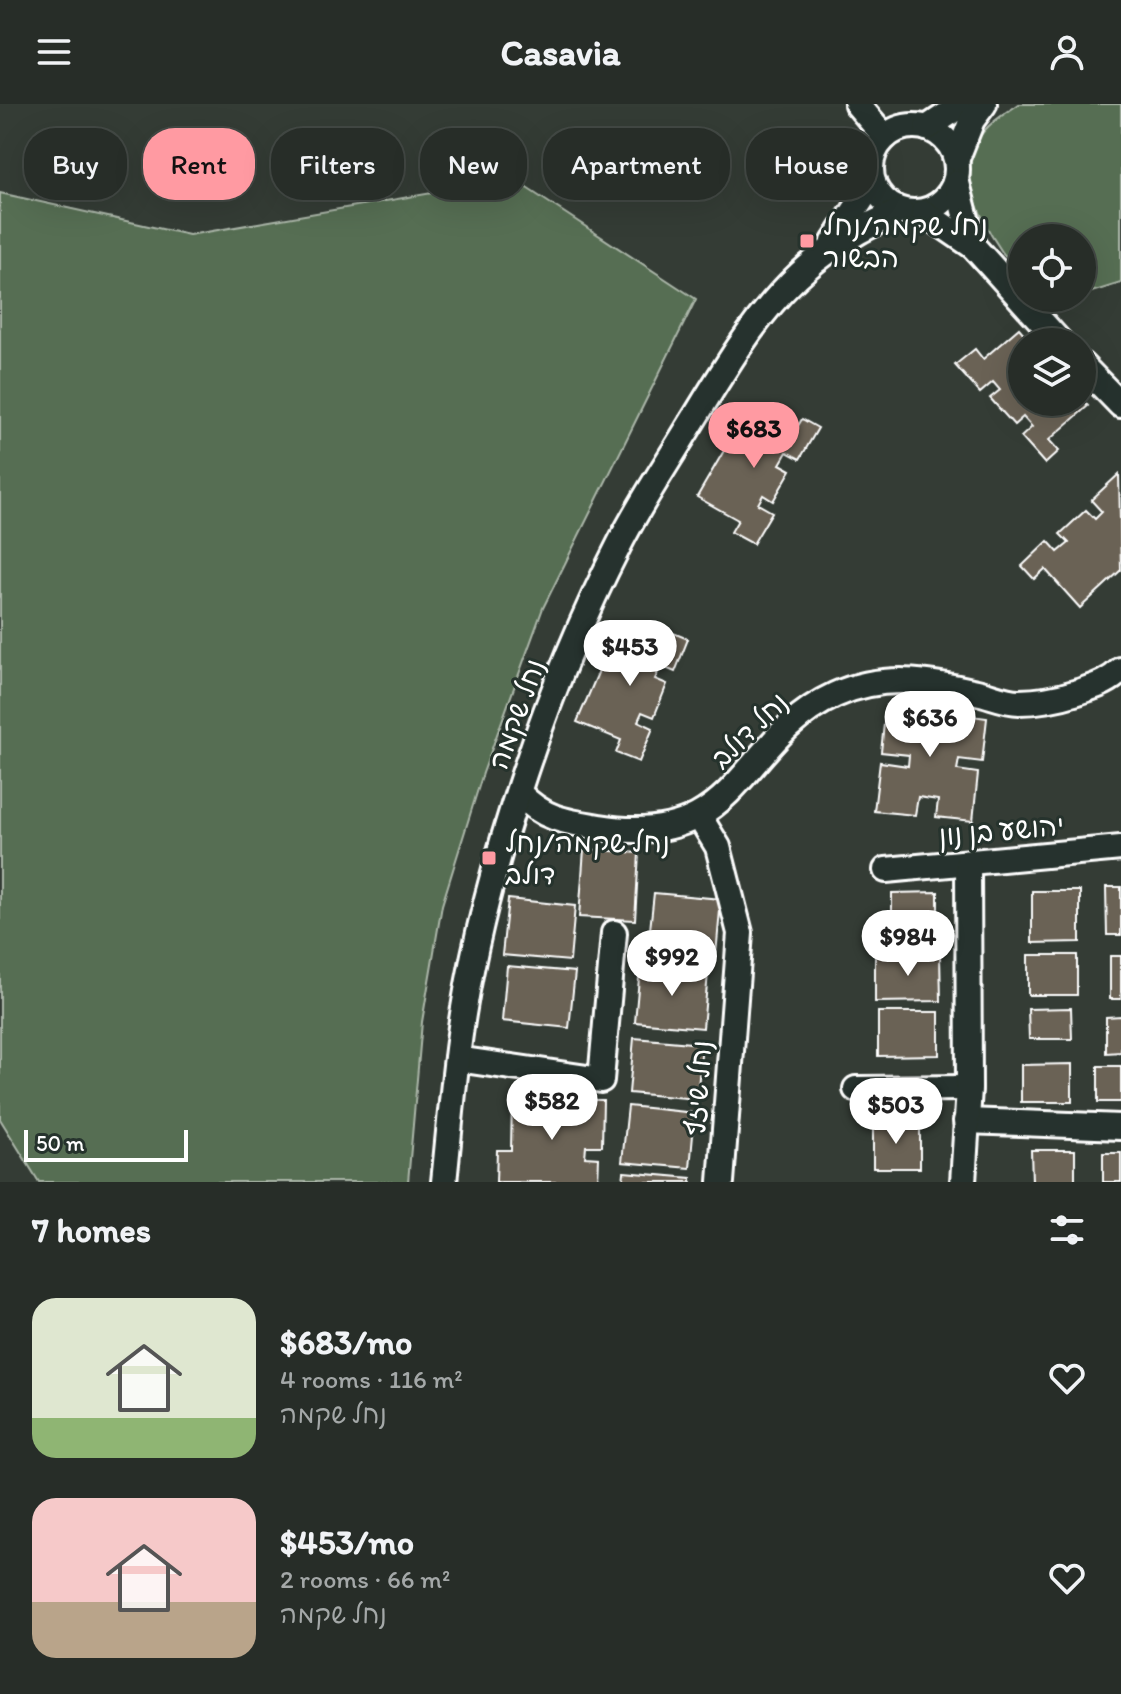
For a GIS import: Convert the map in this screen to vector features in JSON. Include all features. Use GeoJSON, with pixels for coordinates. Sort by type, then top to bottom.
{"type":"FeatureCollection","features":[{"type":"Feature","properties":{"kind":"street"},"geometry":{"type":"LineString","coordinates":[[857,104],[885,137]]}},
{"type":"Feature","properties":{"kind":"street"},"geometry":{"type":"LineString","coordinates":[[927,128],[963,104]]}},
{"type":"Feature","properties":{"kind":"street"},"geometry":{"type":"LineString","coordinates":[[973,246],[957,183],[957,158],[972,120],[984,104]]}},
{"type":"Feature","properties":{"kind":"street"},"geometry":{"type":"LineString","coordinates":[[877,151],[885,137],[905,127],[927,128],[950,144],[957,158]]}},
{"type":"Feature","properties":{"kind":"street"},"geometry":{"type":"LineString","coordinates":[[912,211],[938,206],[957,183]]}},
{"type":"Feature","properties":{"kind":"street"},"geometry":{"type":"LineString","coordinates":[[877,190],[881,197],[973,246],[1047,328]]}},
{"type":"Feature","properties":{"kind":"street","name":"נחל שקמה"},"geometry":{"type":"LineString","coordinates":[[444,1182],[463,1012],[485,912],[519,793],[577,633],[619,543],[745,336],[780,293],[832,244],[861,200]]}},
{"type":"Feature","properties":{"kind":"street","name":"נחל שקמה"},"geometry":{"type":"LineString","coordinates":[[832,244],[912,211]]}},
{"type":"Feature","properties":{"kind":"street"},"geometry":{"type":"LineString","coordinates":[[1096,379],[1121,405]]}},
{"type":"Feature","properties":{"kind":"street","name":"נחל דולב"},"geometry":{"type":"LineString","coordinates":[[519,793],[535,811],[575,824],[627,832],[666,830],[699,816],[738,784],[792,724],[834,695],[877,680],[921,680],[1016,702],[1045,700],[1117,685]]}},
{"type":"Feature","properties":{"kind":"street","name":"נחל שיזף"},"geometry":{"type":"LineString","coordinates":[[699,816],[718,847],[740,933],[721,1182]]}},
{"type":"Feature","properties":{"kind":"street","name":"יהושע בן נון"},"geometry":{"type":"LineString","coordinates":[[886,870],[1121,848]]}},
{"type":"Feature","properties":{"kind":"street"},"geometry":{"type":"LineString","coordinates":[[963,1182],[969,1088],[968,863]]}},
{"type":"Feature","properties":{"kind":"street"},"geometry":{"type":"LineString","coordinates":[[457,1059],[601,1080],[614,933]]}},
{"type":"Feature","properties":{"kind":"street"},"geometry":{"type":"LineString","coordinates":[[856,1089],[969,1088]]}},
{"type":"Feature","properties":{"kind":"street"},"geometry":{"type":"LineString","coordinates":[[966,1121],[1121,1127]]}},
{"type":"Feature","properties":{"kind":"green space"},"geometry":{"type":"Polygon","coordinates":[[[1019,104],[1121,104],[1121,283],[1096,291],[1096,224],[1008,224],[1008,260],[978,207],[970,167],[974,148],[984,131],[1019,104]]]}},
{"type":"Feature","properties":{"kind":"green space"},"geometry":{"type":"Polygon","coordinates":[[[527,188],[696,299],[543,608],[483,773],[442,905],[422,1022],[408,1182],[39,1182],[0,1119],[0,193],[189,235],[420,195],[420,200],[527,200],[527,188]]]}},
{"type":"Feature","properties":{"kind":"building"},"geometry":{"type":"Polygon","coordinates":[[[1008,337],[1008,416],[1077,416],[1049,440],[1059,451],[1045,464],[1021,437],[1032,427],[1023,417],[1014,425],[990,398],[1000,390],[993,382],[980,393],[955,365],[975,349],[983,359],[1008,337]]]}},
{"type":"Feature","properties":{"kind":"building"},"geometry":{"type":"Polygon","coordinates":[[[750,406],[795,431],[802,419],[818,428],[800,459],[787,452],[780,464],[791,470],[773,501],[763,495],[758,504],[772,512],[753,544],[731,532],[738,520],[697,497],[750,406]]]}},
{"type":"Feature","properties":{"kind":"building"},"geometry":{"type":"Polygon","coordinates":[[[1119,474],[1121,570],[1080,608],[1045,569],[1034,579],[1022,566],[1048,541],[1058,552],[1069,543],[1060,534],[1086,510],[1095,519],[1102,512],[1091,500],[1119,474]]]}},
{"type":"Feature","properties":{"kind":"building"},"geometry":{"type":"Polygon","coordinates":[[[618,626],[666,645],[671,632],[688,639],[675,672],[661,666],[655,679],[667,684],[654,717],[642,712],[638,721],[653,728],[639,762],[616,753],[621,740],[577,722],[618,626]]]}},
{"type":"Feature","properties":{"kind":"building"},"geometry":{"type":"Polygon","coordinates":[[[923,695],[951,699],[949,713],[987,718],[982,762],[959,759],[957,770],[978,773],[973,821],[936,817],[938,800],[918,797],[915,815],[874,811],[880,762],[908,766],[909,755],[881,752],[886,705],[921,709],[923,695]]]}},
{"type":"Feature","properties":{"kind":"building"},"geometry":{"type":"Polygon","coordinates":[[[584,849],[639,853],[635,920],[579,917],[584,849]]]}},
{"type":"Feature","properties":{"kind":"building"},"geometry":{"type":"Polygon","coordinates":[[[1106,887],[1121,887],[1121,935],[1107,935],[1106,887]]]}},
{"type":"Feature","properties":{"kind":"building"},"geometry":{"type":"Polygon","coordinates":[[[1032,891],[1080,891],[1080,942],[1032,943],[1032,891]]]}},
{"type":"Feature","properties":{"kind":"building"},"geometry":{"type":"Polygon","coordinates":[[[938,892],[938,939],[892,939],[892,893],[938,892]]]}},
{"type":"Feature","properties":{"kind":"building"},"geometry":{"type":"Polygon","coordinates":[[[654,893],[721,899],[716,955],[648,948],[654,893]]]}},
{"type":"Feature","properties":{"kind":"building"},"geometry":{"type":"Polygon","coordinates":[[[508,899],[575,906],[570,961],[502,955],[508,899]]]}},
{"type":"Feature","properties":{"kind":"building"},"geometry":{"type":"Polygon","coordinates":[[[875,955],[940,955],[941,1001],[875,1002],[875,955]]]}},
{"type":"Feature","properties":{"kind":"building"},"geometry":{"type":"Polygon","coordinates":[[[1028,955],[1077,955],[1077,995],[1028,995],[1028,955]]]}},
{"type":"Feature","properties":{"kind":"building"},"geometry":{"type":"Polygon","coordinates":[[[1110,956],[1121,956],[1121,999],[1110,999],[1110,956]]]}},
{"type":"Feature","properties":{"kind":"building"},"geometry":{"type":"Polygon","coordinates":[[[507,966],[575,972],[569,1028],[502,1021],[507,966]]]}},
{"type":"Feature","properties":{"kind":"building"},"geometry":{"type":"Polygon","coordinates":[[[640,967],[708,973],[703,1028],[635,1022],[640,967]]]}},
{"type":"Feature","properties":{"kind":"building"},"geometry":{"type":"Polygon","coordinates":[[[1071,1008],[1072,1039],[1029,1039],[1028,1009],[1071,1008]]]}},
{"type":"Feature","properties":{"kind":"building"},"geometry":{"type":"Polygon","coordinates":[[[878,1012],[939,1012],[939,1055],[878,1056],[878,1012]]]}},
{"type":"Feature","properties":{"kind":"building"},"geometry":{"type":"Polygon","coordinates":[[[1121,1016],[1121,1052],[1106,1053],[1106,1017],[1121,1016]]]}},
{"type":"Feature","properties":{"kind":"building"},"geometry":{"type":"Polygon","coordinates":[[[634,1038],[702,1044],[697,1099],[629,1093],[634,1038]]]}},
{"type":"Feature","properties":{"kind":"building"},"geometry":{"type":"Polygon","coordinates":[[[1072,1064],[1072,1102],[1021,1102],[1021,1065],[1072,1064]]]}},
{"type":"Feature","properties":{"kind":"building"},"geometry":{"type":"Polygon","coordinates":[[[1098,1066],[1121,1066],[1121,1102],[1098,1102],[1098,1066]]]}},
{"type":"Feature","properties":{"kind":"building"},"geometry":{"type":"Polygon","coordinates":[[[512,1099],[603,1100],[602,1146],[586,1146],[585,1157],[599,1158],[598,1182],[496,1182],[497,1150],[511,1150],[512,1099]]]}},
{"type":"Feature","properties":{"kind":"building"},"geometry":{"type":"Polygon","coordinates":[[[628,1106],[695,1113],[690,1168],[622,1162],[628,1106]]]}},
{"type":"Feature","properties":{"kind":"building"},"geometry":{"type":"Polygon","coordinates":[[[873,1124],[920,1124],[920,1168],[873,1168],[873,1124]]]}},
{"type":"Feature","properties":{"kind":"building"},"geometry":{"type":"Polygon","coordinates":[[[1031,1150],[1075,1150],[1075,1182],[1032,1182],[1031,1150]]]}},
{"type":"Feature","properties":{"kind":"building"},"geometry":{"type":"Polygon","coordinates":[[[1103,1153],[1121,1153],[1121,1182],[1103,1182],[1103,1153]]]}},
{"type":"Feature","properties":{"kind":"building"},"geometry":{"type":"Polygon","coordinates":[[[624,1172],[691,1178],[691,1182],[623,1182],[624,1172]]]}},
{"type":"Feature","properties":{"kind":"place","name":"נחל שקמה/נחל הבשור"},"geometry":{"type":"Point","coordinates":[807,241]}},
{"type":"Feature","properties":{"kind":"place","name":"נחל שקמה/נחל דולב"},"geometry":{"type":"Point","coordinates":[489,858]}}]}
